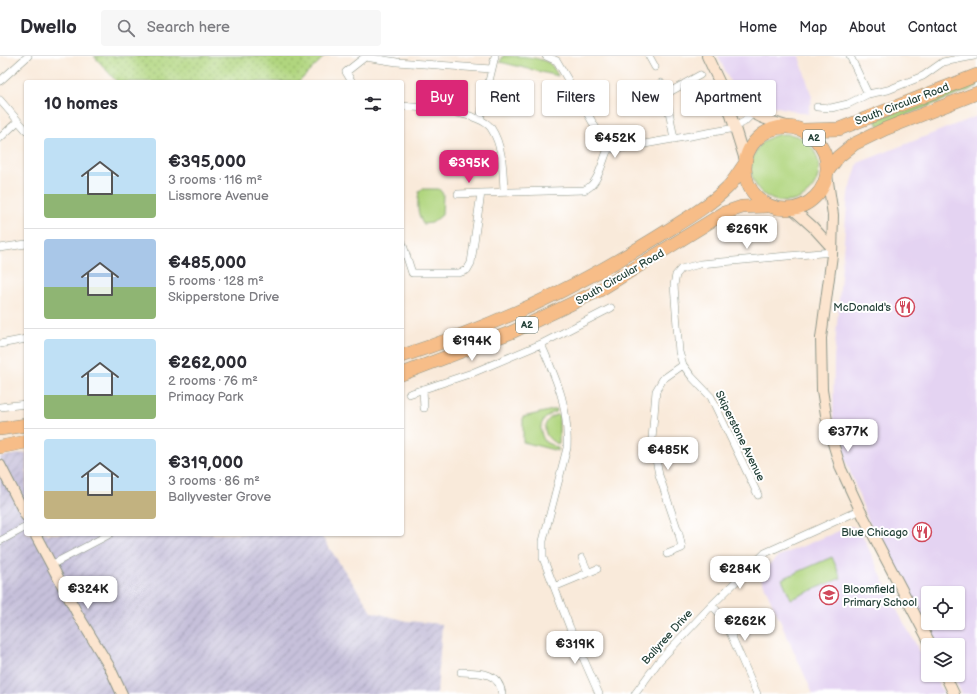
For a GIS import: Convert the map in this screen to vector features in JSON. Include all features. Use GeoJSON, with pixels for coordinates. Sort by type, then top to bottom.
{"type":"FeatureCollection","features":[{"type":"Feature","properties":{"kind":"highway","name":"South Circular Road"},"geometry":{"type":"LineString","coordinates":[[797,129],[838,129],[977,75]]}},
{"type":"Feature","properties":{"kind":"highway","name":"South Circular Road"},"geometry":{"type":"LineString","coordinates":[[827,174],[838,157],[854,144],[885,129],[977,93]]}},
{"type":"Feature","properties":{"kind":"highway","name":"A2"},"geometry":{"type":"LineString","coordinates":[[744,163],[749,149],[761,135],[778,128],[797,129],[812,136],[824,152],[827,174],[823,187],[816,198],[805,205],[793,209],[776,209],[768,206]]}},
{"type":"Feature","properties":{"kind":"highway","name":"South Circular Road"},"geometry":{"type":"LineString","coordinates":[[404,355],[477,330],[549,298],[612,265],[711,203],[730,186],[744,163]]}},
{"type":"Feature","properties":{"kind":"highway"},"geometry":{"type":"LineString","coordinates":[[744,163],[745,177],[750,189],[757,199],[768,206]]}},
{"type":"Feature","properties":{"kind":"highway","name":"South Circular Road"},"geometry":{"type":"LineString","coordinates":[[404,373],[512,332],[598,291],[724,213],[742,207],[768,206]]}},
{"type":"Feature","properties":{"kind":"highway"},"geometry":{"type":"LineString","coordinates":[[0,429],[24,425]]}},
{"type":"Feature","properties":{"kind":"highway"},"geometry":{"type":"LineString","coordinates":[[0,447],[24,442]]}},
{"type":"Feature","properties":{"kind":"street"},"geometry":{"type":"LineString","coordinates":[[0,81],[28,56]]}},
{"type":"Feature","properties":{"kind":"street"},"geometry":{"type":"LineString","coordinates":[[480,119],[495,56]]}},
{"type":"Feature","properties":{"kind":"street"},"geometry":{"type":"LineString","coordinates":[[546,56],[557,61],[608,149]]}},
{"type":"Feature","properties":{"kind":"street"},"geometry":{"type":"LineString","coordinates":[[649,56],[654,67]]}},
{"type":"Feature","properties":{"kind":"street"},"geometry":{"type":"LineString","coordinates":[[707,56],[718,80]]}},
{"type":"Feature","properties":{"kind":"street"},"geometry":{"type":"LineString","coordinates":[[850,56],[868,94]]}},
{"type":"Feature","properties":{"kind":"street"},"geometry":{"type":"LineString","coordinates":[[817,108],[831,108],[848,104],[868,94],[888,90],[923,76],[942,59],[974,56]]}},
{"type":"Feature","properties":{"kind":"street"},"geometry":{"type":"LineString","coordinates":[[351,80],[346,72],[365,57],[397,62],[491,69]]}},
{"type":"Feature","properties":{"kind":"street"},"geometry":{"type":"LineString","coordinates":[[673,90],[700,75]]}},
{"type":"Feature","properties":{"kind":"street"},"geometry":{"type":"LineString","coordinates":[[0,100],[24,128]]}},
{"type":"Feature","properties":{"kind":"street"},"geometry":{"type":"LineString","coordinates":[[404,106],[480,119],[490,128],[500,149],[504,191]]}},
{"type":"Feature","properties":{"kind":"street"},"geometry":{"type":"LineString","coordinates":[[670,116],[674,139]]}},
{"type":"Feature","properties":{"kind":"street"},"geometry":{"type":"LineString","coordinates":[[731,116],[744,163]]}},
{"type":"Feature","properties":{"kind":"street"},"geometry":{"type":"LineString","coordinates":[[608,149],[674,139],[734,127],[744,122],[750,116]]}},
{"type":"Feature","properties":{"kind":"street"},"geometry":{"type":"LineString","coordinates":[[758,116],[797,129]]}},
{"type":"Feature","properties":{"kind":"street"},"geometry":{"type":"LineString","coordinates":[[0,138],[18,121]]}},
{"type":"Feature","properties":{"kind":"street"},"geometry":{"type":"LineString","coordinates":[[458,194],[504,191],[584,190],[589,188],[594,182],[608,149]]}},
{"type":"Feature","properties":{"kind":"street"},"geometry":{"type":"LineString","coordinates":[[827,174],[833,215],[832,250],[821,338],[822,390],[829,431],[841,469],[860,510],[927,638]]}},
{"type":"Feature","properties":{"kind":"street"},"geometry":{"type":"LineString","coordinates":[[404,248],[412,273],[459,273],[467,270],[471,263],[481,193]]}},
{"type":"Feature","properties":{"kind":"street"},"geometry":{"type":"LineString","coordinates":[[793,209],[820,234],[832,250]]}},
{"type":"Feature","properties":{"kind":"street"},"geometry":{"type":"LineString","coordinates":[[0,248],[24,244]]}},
{"type":"Feature","properties":{"kind":"street","name":"Skiperstone Avenue"},"geometry":{"type":"LineString","coordinates":[[758,496],[711,396],[692,377],[683,365],[679,352],[676,321],[674,285],[676,275],[681,269],[700,264],[832,250]]}},
{"type":"Feature","properties":{"kind":"street"},"geometry":{"type":"LineString","coordinates":[[409,394],[472,373],[541,344],[611,308]]}},
{"type":"Feature","properties":{"kind":"street"},"geometry":{"type":"LineString","coordinates":[[0,344],[24,339]]}},
{"type":"Feature","properties":{"kind":"street"},"geometry":{"type":"LineString","coordinates":[[541,344],[561,391],[566,412],[567,431],[567,448],[543,541],[543,558],[570,628],[599,694]]}},
{"type":"Feature","properties":{"kind":"street"},"geometry":{"type":"LineString","coordinates":[[667,554],[682,548],[680,534],[659,475],[652,439],[656,391],[663,379],[683,365]]}},
{"type":"Feature","properties":{"kind":"street"},"geometry":{"type":"LineString","coordinates":[[423,389],[424,408]]}},
{"type":"Feature","properties":{"kind":"street"},"geometry":{"type":"LineString","coordinates":[[0,407],[24,404]]}},
{"type":"Feature","properties":{"kind":"street"},"geometry":{"type":"LineString","coordinates":[[0,465],[24,512]]}},
{"type":"Feature","properties":{"kind":"street","name":"Ballyree Drive"},"geometry":{"type":"LineString","coordinates":[[635,694],[659,661],[712,605],[765,553],[860,510]]}},
{"type":"Feature","properties":{"kind":"street"},"geometry":{"type":"LineString","coordinates":[[0,541],[24,528]]}},
{"type":"Feature","properties":{"kind":"street"},"geometry":{"type":"LineString","coordinates":[[36,536],[51,566],[109,666],[122,694]]}},
{"type":"Feature","properties":{"kind":"street"},"geometry":{"type":"LineString","coordinates":[[51,566],[106,536]]}},
{"type":"Feature","properties":{"kind":"street"},"geometry":{"type":"LineString","coordinates":[[582,558],[588,572]]}},
{"type":"Feature","properties":{"kind":"street"},"geometry":{"type":"LineString","coordinates":[[554,587],[597,569]]}},
{"type":"Feature","properties":{"kind":"street"},"geometry":{"type":"LineString","coordinates":[[712,605],[724,620],[756,694]]}},
{"type":"Feature","properties":{"kind":"street"},"geometry":{"type":"LineString","coordinates":[[460,672],[480,673],[494,677],[501,685],[502,694]]}},
{"type":"Feature","properties":{"kind":"street"},"geometry":{"type":"LineString","coordinates":[[948,682],[954,694]]}},
{"type":"Feature","properties":{"kind":"shaded area"},"geometry":{"type":"Polygon","coordinates":[[[718,56],[799,56],[812,97],[808,114],[776,107],[776,80],[729,80],[718,56]]]}},
{"type":"Feature","properties":{"kind":"shaded area"},"geometry":{"type":"Polygon","coordinates":[[[977,116],[977,694],[962,694],[956,682],[965,682],[965,638],[932,638],[928,630],[965,630],[965,586],[921,586],[921,617],[868,520],[833,426],[834,358],[848,195],[858,163],[977,116]]]}},
{"type":"Feature","properties":{"kind":"shaded area"},"geometry":{"type":"Polygon","coordinates":[[[24,453],[24,536],[321,536],[372,612],[407,621],[442,624],[437,694],[0,694],[0,457],[24,453]]]}},
{"type":"Feature","properties":{"kind":"shaded area","name":"Bloomfield Primary School"},"geometry":{"type":"Polygon","coordinates":[[[851,526],[860,530],[899,614],[921,653],[921,682],[937,682],[944,694],[813,694],[760,576],[765,568],[779,556],[851,526]]]}},
{"type":"Feature","properties":{"kind":"green space"},"geometry":{"type":"Polygon","coordinates":[[[94,56],[325,56],[301,80],[115,80],[94,56]]]}},
{"type":"Feature","properties":{"kind":"green space"},"geometry":{"type":"Polygon","coordinates":[[[503,56],[526,57],[544,61],[550,64],[558,76],[500,62],[503,56]]]}},
{"type":"Feature","properties":{"kind":"green space"},"geometry":{"type":"Polygon","coordinates":[[[977,81],[977,87],[878,126],[875,120],[977,81]]]}},
{"type":"Feature","properties":{"kind":"green space"},"geometry":{"type":"Polygon","coordinates":[[[778,134],[792,134],[804,140],[813,149],[819,161],[817,181],[809,192],[798,200],[792,202],[778,202],[772,200],[761,192],[753,181],[751,175],[751,161],[753,155],[761,144],[772,136],[778,134]]]}},
{"type":"Feature","properties":{"kind":"green space"},"geometry":{"type":"Polygon","coordinates":[[[423,189],[439,189],[443,194],[442,215],[432,223],[423,224],[420,216],[418,196],[419,192],[423,189]]]}},
{"type":"Feature","properties":{"kind":"green space"},"geometry":{"type":"Polygon","coordinates":[[[557,409],[557,411],[544,420],[541,431],[545,442],[558,448],[558,451],[523,442],[523,417],[557,409]]]}},
{"type":"Feature","properties":{"kind":"green space"},"geometry":{"type":"Polygon","coordinates":[[[556,415],[559,415],[559,444],[549,439],[545,430],[547,422],[556,415]]]}},
{"type":"Feature","properties":{"kind":"green space"},"geometry":{"type":"Polygon","coordinates":[[[832,557],[841,578],[791,599],[782,579],[832,557]]]}},
{"type":"Feature","properties":{"kind":"place","name":"McDonald's"},"geometry":{"type":"Point","coordinates":[905,307]}},
{"type":"Feature","properties":{"kind":"place","name":"Blue Chicago"},"geometry":{"type":"Point","coordinates":[922,532]}},
{"type":"Feature","properties":{"kind":"place","name":"Bloomfield Primary School"},"geometry":{"type":"Point","coordinates":[829,595]}}]}
